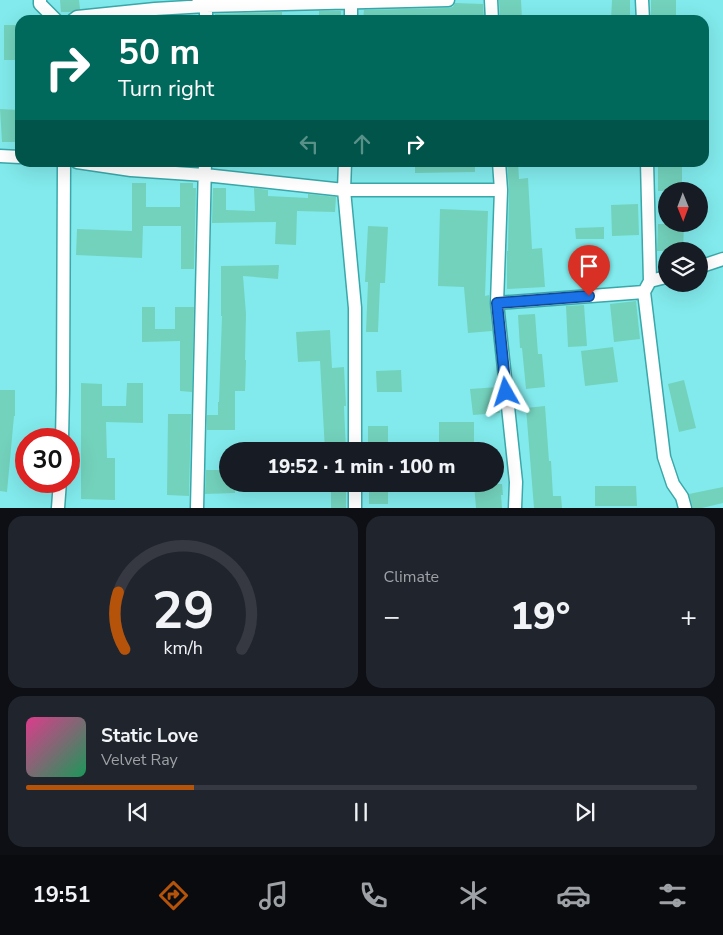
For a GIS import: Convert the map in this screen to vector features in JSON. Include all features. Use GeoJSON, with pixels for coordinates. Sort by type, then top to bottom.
{"type":"FeatureCollection","features":[{"type":"Feature","properties":{"kind":"street"},"geometry":{"type":"LineString","coordinates":[[40,0],[40,4],[51,15]]}},
{"type":"Feature","properties":{"kind":"street"},"geometry":{"type":"LineString","coordinates":[[192,0],[206,6]]}},
{"type":"Feature","properties":{"kind":"street"},"geometry":{"type":"LineString","coordinates":[[96,15],[206,6],[448,0]]}},
{"type":"Feature","properties":{"kind":"street"},"geometry":{"type":"LineString","coordinates":[[491,0],[492,15]]}},
{"type":"Feature","properties":{"kind":"street"},"geometry":{"type":"LineString","coordinates":[[642,0],[643,15]]}},
{"type":"Feature","properties":{"kind":"street"},"geometry":{"type":"LineString","coordinates":[[346,2],[350,15]]}},
{"type":"Feature","properties":{"kind":"street"},"geometry":{"type":"LineString","coordinates":[[206,6],[206,15]]}},
{"type":"Feature","properties":{"kind":"street"},"geometry":{"type":"LineString","coordinates":[[0,156],[15,157]]}},
{"type":"Feature","properties":{"kind":"street"},"geometry":{"type":"LineString","coordinates":[[62,428],[64,167]]}},
{"type":"Feature","properties":{"kind":"street"},"geometry":{"type":"LineString","coordinates":[[111,167],[132,170],[205,169],[344,190],[501,190]]}},
{"type":"Feature","properties":{"kind":"street"},"geometry":{"type":"LineString","coordinates":[[346,167],[344,190],[355,308],[355,442]]}},
{"type":"Feature","properties":{"kind":"street"},"geometry":{"type":"LineString","coordinates":[[499,167],[501,190],[497,303],[516,482],[515,508]]}},
{"type":"Feature","properties":{"kind":"street"},"geometry":{"type":"LineString","coordinates":[[647,167],[647,287],[664,457],[673,484],[682,497],[686,508]]}},
{"type":"Feature","properties":{"kind":"street"},"geometry":{"type":"LineString","coordinates":[[197,508],[205,169]]}},
{"type":"Feature","properties":{"kind":"street"},"geometry":{"type":"LineString","coordinates":[[708,264],[723,259]]}},
{"type":"Feature","properties":{"kind":"street"},"geometry":{"type":"LineString","coordinates":[[497,303],[647,287],[658,281]]}},
{"type":"Feature","properties":{"kind":"street"},"geometry":{"type":"LineString","coordinates":[[355,492],[355,508]]}},
{"type":"Feature","properties":{"kind":"street"},"geometry":{"type":"LineString","coordinates":[[58,508],[59,493]]}},
{"type":"Feature","properties":{"kind":"building"},"geometry":{"type":"Polygon","coordinates":[[[60,0],[79,0],[80,9],[71,12],[61,12],[60,0]]]}},
{"type":"Feature","properties":{"kind":"building"},"geometry":{"type":"Polygon","coordinates":[[[499,0],[521,0],[522,15],[500,15],[499,0]]]}},
{"type":"Feature","properties":{"kind":"building"},"geometry":{"type":"Polygon","coordinates":[[[612,0],[630,0],[630,15],[611,15],[612,0]]]}},
{"type":"Feature","properties":{"kind":"building"},"geometry":{"type":"Polygon","coordinates":[[[651,0],[676,0],[676,15],[651,15],[651,0]]]}},
{"type":"Feature","properties":{"kind":"building"},"geometry":{"type":"Polygon","coordinates":[[[455,3],[483,4],[484,15],[364,15],[364,10],[453,7],[455,3]]]}},
{"type":"Feature","properties":{"kind":"building"},"geometry":{"type":"Polygon","coordinates":[[[319,11],[341,11],[341,15],[319,15],[319,11]]]}},
{"type":"Feature","properties":{"kind":"building"},"geometry":{"type":"Polygon","coordinates":[[[282,12],[282,15],[215,14],[282,12]]]}},
{"type":"Feature","properties":{"kind":"building"},"geometry":{"type":"Polygon","coordinates":[[[4,25],[15,25],[15,60],[4,60],[4,25]]]}},
{"type":"Feature","properties":{"kind":"building"},"geometry":{"type":"Polygon","coordinates":[[[0,109],[15,110],[15,142],[2,142],[0,109]]]}},
{"type":"Feature","properties":{"kind":"building"},"geometry":{"type":"Polygon","coordinates":[[[415,167],[475,167],[475,172],[415,173],[415,167]]]}},
{"type":"Feature","properties":{"kind":"building"},"geometry":{"type":"Polygon","coordinates":[[[507,167],[518,167],[519,179],[528,178],[532,249],[542,248],[545,287],[507,289],[509,190],[507,167]]]}},
{"type":"Feature","properties":{"kind":"building"},"geometry":{"type":"Polygon","coordinates":[[[658,167],[682,167],[682,182],[658,182],[658,167]]]}},
{"type":"Feature","properties":{"kind":"building"},"geometry":{"type":"Polygon","coordinates":[[[132,183],[146,183],[146,207],[180,207],[180,183],[193,183],[193,188],[196,188],[194,269],[181,269],[181,226],[143,226],[142,258],[76,255],[77,229],[132,231],[132,183]]]}},
{"type":"Feature","properties":{"kind":"building"},"geometry":{"type":"Polygon","coordinates":[[[213,188],[226,188],[226,210],[255,211],[254,188],[268,190],[268,196],[308,198],[308,194],[336,197],[335,212],[297,211],[296,245],[275,244],[276,222],[212,223],[213,188]]]}},
{"type":"Feature","properties":{"kind":"building"},"geometry":{"type":"Polygon","coordinates":[[[638,204],[639,235],[612,236],[611,205],[638,204]]]}},
{"type":"Feature","properties":{"kind":"building"},"geometry":{"type":"Polygon","coordinates":[[[440,209],[488,211],[485,296],[489,295],[492,331],[468,333],[464,287],[438,286],[440,209]]]}},
{"type":"Feature","properties":{"kind":"building"},"geometry":{"type":"Polygon","coordinates":[[[658,224],[658,232],[684,232],[683,242],[658,242],[657,251],[658,224]]]}},
{"type":"Feature","properties":{"kind":"building"},"geometry":{"type":"Polygon","coordinates":[[[368,226],[388,227],[385,283],[380,283],[378,332],[366,332],[368,282],[365,282],[368,226]]]}},
{"type":"Feature","properties":{"kind":"building"},"geometry":{"type":"Polygon","coordinates":[[[604,227],[604,239],[576,239],[575,228],[604,227]]]}},
{"type":"Feature","properties":{"kind":"building"},"geometry":{"type":"Polygon","coordinates":[[[279,265],[278,279],[243,276],[246,314],[245,391],[235,391],[235,430],[207,430],[207,415],[218,415],[222,316],[221,266],[279,265]]]}},
{"type":"Feature","properties":{"kind":"building"},"geometry":{"type":"Polygon","coordinates":[[[636,301],[640,339],[614,342],[610,304],[636,301]]]}},
{"type":"Feature","properties":{"kind":"building"},"geometry":{"type":"Polygon","coordinates":[[[584,305],[587,346],[568,347],[566,306],[584,305]]]}},
{"type":"Feature","properties":{"kind":"building"},"geometry":{"type":"Polygon","coordinates":[[[142,307],[155,307],[155,329],[175,329],[175,307],[194,307],[192,392],[180,391],[180,341],[142,342],[142,307]]]}},
{"type":"Feature","properties":{"kind":"building"},"geometry":{"type":"Polygon","coordinates":[[[535,314],[538,354],[542,354],[545,387],[526,389],[522,348],[520,348],[518,315],[535,314]]]}},
{"type":"Feature","properties":{"kind":"building"},"geometry":{"type":"Polygon","coordinates":[[[330,330],[332,368],[344,367],[346,442],[324,442],[320,361],[298,362],[296,332],[330,330]]]}},
{"type":"Feature","properties":{"kind":"building"},"geometry":{"type":"Polygon","coordinates":[[[613,347],[618,382],[585,386],[581,351],[613,347]]]}},
{"type":"Feature","properties":{"kind":"building"},"geometry":{"type":"Polygon","coordinates":[[[401,370],[402,392],[377,392],[376,371],[401,370]]]}},
{"type":"Feature","properties":{"kind":"building"},"geometry":{"type":"Polygon","coordinates":[[[684,380],[696,428],[679,432],[668,384],[684,380]]]}},
{"type":"Feature","properties":{"kind":"building"},"geometry":{"type":"Polygon","coordinates":[[[81,383],[102,384],[102,406],[126,406],[127,383],[143,383],[143,423],[106,422],[107,458],[115,458],[115,500],[81,499],[81,383]]]}},
{"type":"Feature","properties":{"kind":"building"},"geometry":{"type":"Polygon","coordinates":[[[498,387],[500,413],[473,415],[470,389],[498,387]]]}},
{"type":"Feature","properties":{"kind":"building"},"geometry":{"type":"Polygon","coordinates":[[[0,390],[15,390],[15,416],[7,492],[0,491],[0,390]]]}},
{"type":"Feature","properties":{"kind":"building"},"geometry":{"type":"Polygon","coordinates":[[[545,406],[553,496],[561,496],[562,508],[534,508],[526,408],[545,406]]]}},
{"type":"Feature","properties":{"kind":"building"},"geometry":{"type":"Polygon","coordinates":[[[168,414],[191,414],[189,496],[167,495],[168,414]]]}},
{"type":"Feature","properties":{"kind":"building"},"geometry":{"type":"Polygon","coordinates":[[[439,422],[474,422],[474,442],[439,442],[439,422]]]}},
{"type":"Feature","properties":{"kind":"building"},"geometry":{"type":"Polygon","coordinates":[[[368,426],[388,426],[388,442],[368,442],[368,426]]]}},
{"type":"Feature","properties":{"kind":"building"},"geometry":{"type":"Polygon","coordinates":[[[206,470],[219,470],[219,492],[235,492],[235,493],[205,494],[206,470]]]}},
{"type":"Feature","properties":{"kind":"building"},"geometry":{"type":"Polygon","coordinates":[[[595,486],[636,486],[637,506],[595,506],[595,486]]]}},
{"type":"Feature","properties":{"kind":"building"},"geometry":{"type":"Polygon","coordinates":[[[723,487],[723,503],[693,508],[689,494],[723,487]]]}},
{"type":"Feature","properties":{"kind":"building"},"geometry":{"type":"Polygon","coordinates":[[[331,492],[346,492],[346,508],[331,508],[331,492]]]}},
{"type":"Feature","properties":{"kind":"building"},"geometry":{"type":"Polygon","coordinates":[[[369,492],[388,492],[388,504],[369,504],[369,492]]]}},
{"type":"Feature","properties":{"kind":"building"},"geometry":{"type":"Polygon","coordinates":[[[475,492],[503,492],[503,495],[501,495],[502,508],[476,508],[475,492]]]}},
{"type":"Feature","properties":{"kind":"route"},"geometry":{"type":"LineString","coordinates":[[506,392],[497,303],[589,296]]}}]}
